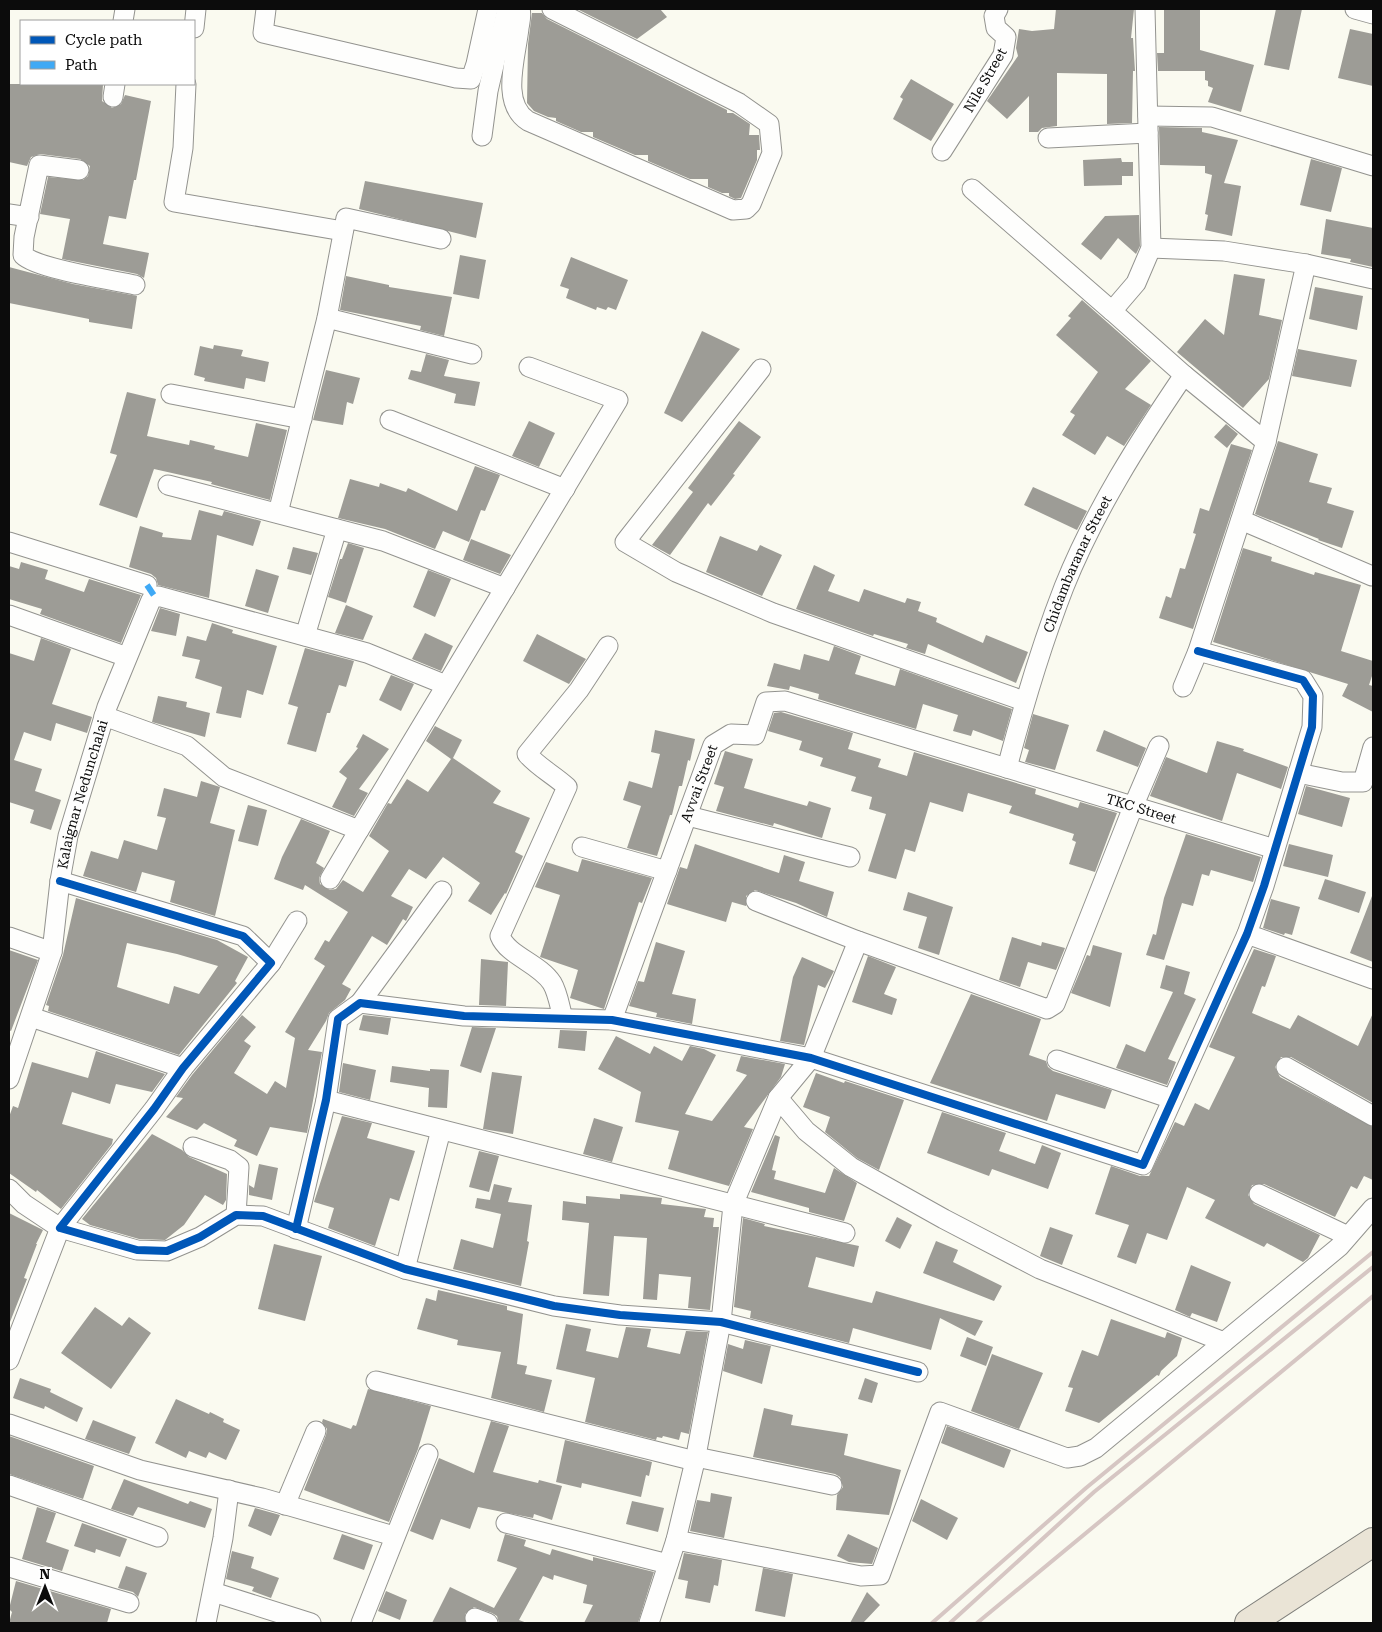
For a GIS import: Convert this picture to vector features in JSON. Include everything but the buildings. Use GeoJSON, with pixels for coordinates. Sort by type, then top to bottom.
{"type":"FeatureCollection","features":[{"type":"Feature","properties":{"kind":"highway"},"geometry":{"type":"LineString","coordinates":[[1250,1623],[1373,1542]]}},
{"type":"Feature","properties":{"kind":"street"},"geometry":{"type":"LineString","coordinates":[[266,9],[263,33],[456,78],[471,79],[488,9]]}},
{"type":"Feature","properties":{"kind":"street"},"geometry":{"type":"LineString","coordinates":[[518,9],[512,91],[513,106],[519,115],[528,121],[732,210],[746,209],[752,204],[772,153],[769,124],[738,103],[552,9]]}},
{"type":"Feature","properties":{"kind":"street"},"geometry":{"type":"LineString","coordinates":[[482,136],[488,91],[518,9]]}},
{"type":"Feature","properties":{"kind":"street","name":"Nile Street"},"geometry":{"type":"LineString","coordinates":[[942,152],[1003,55],[1006,37],[996,28],[994,16],[998,9]]}},
{"type":"Feature","properties":{"kind":"street"},"geometry":{"type":"LineString","coordinates":[[1112,312],[1136,283],[1151,248],[1145,9]]}},
{"type":"Feature","properties":{"kind":"street"},"geometry":{"type":"LineString","coordinates":[[1355,9],[1373,14]]}},
{"type":"Feature","properties":{"kind":"street"},"geometry":{"type":"LineString","coordinates":[[186,85],[183,148],[174,202],[343,231]]}},
{"type":"Feature","properties":{"kind":"street"},"geometry":{"type":"LineString","coordinates":[[1048,138],[1212,117],[1373,166]]}},
{"type":"Feature","properties":{"kind":"street"},"geometry":{"type":"LineString","coordinates":[[79,170],[39,165],[22,250],[27,260],[135,285]]}},
{"type":"Feature","properties":{"kind":"street"},"geometry":{"type":"LineString","coordinates":[[972,189],[1184,375],[1266,442]]}},
{"type":"Feature","properties":{"kind":"street"},"geometry":{"type":"LineString","coordinates":[[9,214],[29,218]]}},
{"type":"Feature","properties":{"kind":"street"},"geometry":{"type":"LineString","coordinates":[[278,513],[327,318],[346,218],[441,239]]}},
{"type":"Feature","properties":{"kind":"street"},"geometry":{"type":"LineString","coordinates":[[1151,248],[1224,251],[1306,264],[1373,279]]}},
{"type":"Feature","properties":{"kind":"street"},"geometry":{"type":"LineString","coordinates":[[1183,687],[1198,651],[1266,442],[1306,264]]}},
{"type":"Feature","properties":{"kind":"street"},"geometry":{"type":"LineString","coordinates":[[327,318],[472,354]]}},
{"type":"Feature","properties":{"kind":"street"},"geometry":{"type":"LineString","coordinates":[[330,878],[618,400],[528,367]]}},
{"type":"Feature","properties":{"kind":"street"},"geometry":{"type":"LineString","coordinates":[[761,369],[625,542],[676,572],[773,614],[1024,701]]}},
{"type":"Feature","properties":{"kind":"street","name":"Chidambaranar Street"},"geometry":{"type":"LineString","coordinates":[[1007,768],[1024,701],[1065,586],[1081,549],[1139,442],[1184,375]]}},
{"type":"Feature","properties":{"kind":"street"},"geometry":{"type":"LineString","coordinates":[[170,394],[302,419]]}},
{"type":"Feature","properties":{"kind":"street"},"geometry":{"type":"LineString","coordinates":[[390,420],[565,489]]}},
{"type":"Feature","properties":{"kind":"street"},"geometry":{"type":"LineString","coordinates":[[168,485],[392,544],[505,588]]}},
{"type":"Feature","properties":{"kind":"street"},"geometry":{"type":"LineString","coordinates":[[1241,520],[1372,576]]}},
{"type":"Feature","properties":{"kind":"street"},"geometry":{"type":"LineString","coordinates":[[337,529],[305,636],[367,653],[446,685]]}},
{"type":"Feature","properties":{"kind":"street"},"geometry":{"type":"LineString","coordinates":[[9,542],[147,585]]}},
{"type":"Feature","properties":{"kind":"street","name":"Kalaignar Nedunchalai"},"geometry":{"type":"LineString","coordinates":[[9,1079],[52,952],[60,881],[68,836],[104,716],[149,603],[158,596],[305,636]]}},
{"type":"Feature","properties":{"kind":"street"},"geometry":{"type":"LineString","coordinates":[[9,615],[127,657]]}},
{"type":"Feature","properties":{"kind":"street"},"geometry":{"type":"LineString","coordinates":[[562,1018],[553,984],[533,963],[504,946],[500,936],[567,787],[553,774],[534,762],[527,754],[579,690],[608,646]]}},
{"type":"Feature","properties":{"kind":"street"},"geometry":{"type":"LineString","coordinates":[[360,1003],[464,1016],[612,1020],[812,1058],[1143,1165],[1247,934],[1312,727],[1313,696],[1303,680],[1198,651]]}},
{"type":"Feature","properties":{"kind":"street","name":"Avvai Street"},"geometry":{"type":"LineString","coordinates":[[612,1020],[713,745],[731,734],[755,735],[766,702],[785,701],[1007,768]]}},
{"type":"Feature","properties":{"kind":"street"},"geometry":{"type":"LineString","coordinates":[[104,716],[187,746],[224,777],[359,830]]}},
{"type":"Feature","properties":{"kind":"street"},"geometry":{"type":"LineString","coordinates":[[756,901],[858,941],[1043,1008],[1051,1008],[1055,1004],[1133,807],[1160,746]]}},
{"type":"Feature","properties":{"kind":"street"},"geometry":{"type":"LineString","coordinates":[[1298,773],[1342,782],[1363,782],[1373,747]]}},
{"type":"Feature","properties":{"kind":"street","name":"TKC Street"},"geometry":{"type":"LineString","coordinates":[[1007,768],[1275,849]]}},
{"type":"Feature","properties":{"kind":"street"},"geometry":{"type":"LineString","coordinates":[[688,816],[850,857]]}},
{"type":"Feature","properties":{"kind":"street"},"geometry":{"type":"LineString","coordinates":[[582,847],[666,871]]}},
{"type":"Feature","properties":{"kind":"street"},"geometry":{"type":"LineString","coordinates":[[60,881],[243,936],[271,963]]}},
{"type":"Feature","properties":{"kind":"street"},"geometry":{"type":"LineString","coordinates":[[296,1229],[326,1100],[338,1019],[360,1003],[442,891]]}},
{"type":"Feature","properties":{"kind":"street"},"geometry":{"type":"LineString","coordinates":[[9,1360],[60,1228],[154,1109],[183,1068],[271,963],[297,921]]}},
{"type":"Feature","properties":{"kind":"street"},"geometry":{"type":"LineString","coordinates":[[1247,934],[1373,979]]}},
{"type":"Feature","properties":{"kind":"street"},"geometry":{"type":"LineString","coordinates":[[9,937],[52,952]]}},
{"type":"Feature","properties":{"kind":"street"},"geometry":{"type":"LineString","coordinates":[[649,1623],[676,1540],[696,1459],[721,1322],[733,1205],[778,1098],[812,1058],[858,941]]}},
{"type":"Feature","properties":{"kind":"street"},"geometry":{"type":"LineString","coordinates":[[31,1017],[183,1068]]}},
{"type":"Feature","properties":{"kind":"street"},"geometry":{"type":"LineString","coordinates":[[1057,1060],[1172,1099]]}},
{"type":"Feature","properties":{"kind":"street"},"geometry":{"type":"LineString","coordinates":[[1286,1067],[1373,1116]]}},
{"type":"Feature","properties":{"kind":"street"},"geometry":{"type":"LineString","coordinates":[[778,1098],[806,1131],[851,1167],[936,1214],[1040,1269],[1224,1342]]}},
{"type":"Feature","properties":{"kind":"street"},"geometry":{"type":"LineString","coordinates":[[326,1100],[845,1233]]}},
{"type":"Feature","properties":{"kind":"street"},"geometry":{"type":"LineString","coordinates":[[405,1269],[441,1130]]}},
{"type":"Feature","properties":{"kind":"street"},"geometry":{"type":"LineString","coordinates":[[193,1147],[230,1160],[239,1167],[236,1216]]}},
{"type":"Feature","properties":{"kind":"street"},"geometry":{"type":"LineString","coordinates":[[9,1189],[24,1204],[60,1228],[137,1250],[167,1250],[200,1237],[236,1216],[263,1216],[405,1269],[554,1306],[620,1315],[721,1322],[918,1372]]}},
{"type":"Feature","properties":{"kind":"street"},"geometry":{"type":"LineString","coordinates":[[1259,1194],[1348,1236]]}},
{"type":"Feature","properties":{"kind":"street"},"geometry":{"type":"LineString","coordinates":[[676,1540],[862,1576],[880,1575],[940,1412],[1067,1458],[1080,1456],[1096,1448],[1339,1247],[1373,1208]]}},
{"type":"Feature","properties":{"kind":"street"},"geometry":{"type":"LineString","coordinates":[[376,1381],[696,1459],[832,1485]]}},
{"type":"Feature","properties":{"kind":"street"},"geometry":{"type":"LineString","coordinates":[[9,1424],[140,1470],[285,1504],[394,1536]]}},
{"type":"Feature","properties":{"kind":"street"},"geometry":{"type":"LineString","coordinates":[[285,1504],[316,1431]]}},
{"type":"Feature","properties":{"kind":"street"},"geometry":{"type":"LineString","coordinates":[[361,1623],[428,1454]]}},
{"type":"Feature","properties":{"kind":"street"},"geometry":{"type":"LineString","coordinates":[[9,1485],[158,1537]]}},
{"type":"Feature","properties":{"kind":"street"},"geometry":{"type":"LineString","coordinates":[[206,1623],[213,1592],[229,1490]]}},
{"type":"Feature","properties":{"kind":"street"},"geometry":{"type":"LineString","coordinates":[[506,1523],[668,1564]]}},
{"type":"Feature","properties":{"kind":"street"},"geometry":{"type":"LineString","coordinates":[[9,1567],[129,1604]]}},
{"type":"Feature","properties":{"kind":"street"},"geometry":{"type":"LineString","coordinates":[[213,1592],[311,1623]]}},
{"type":"Feature","properties":{"kind":"railway"},"geometry":{"type":"LineString","coordinates":[[932,1623],[1086,1488],[1373,1252]]}},
{"type":"Feature","properties":{"kind":"railway"},"geometry":{"type":"LineString","coordinates":[[950,1623],[1094,1492],[1373,1267]]}},
{"type":"Feature","properties":{"kind":"railway"},"geometry":{"type":"LineString","coordinates":[[977,1623],[1373,1296]]}},
{"type":"Feature","properties":{"kind":"marked path"},"geometry":{"type":"LineString","coordinates":[[147,585],[155,597]]}},
{"type":"Feature","properties":{"kind":"cycle path"},"geometry":{"type":"LineString","coordinates":[[296,1229],[326,1100],[338,1019],[360,1003],[464,1016],[612,1020],[811,1058],[1143,1165],[1247,934],[1264,886],[1312,727],[1313,696],[1303,680],[1198,651]]}},
{"type":"Feature","properties":{"kind":"cycle path"},"geometry":{"type":"LineString","coordinates":[[60,881],[243,936],[271,963],[183,1068],[154,1109],[60,1228],[137,1250],[167,1251],[200,1237],[236,1215],[263,1216],[405,1269],[554,1306],[620,1315],[721,1322],[918,1372]]}}]}
